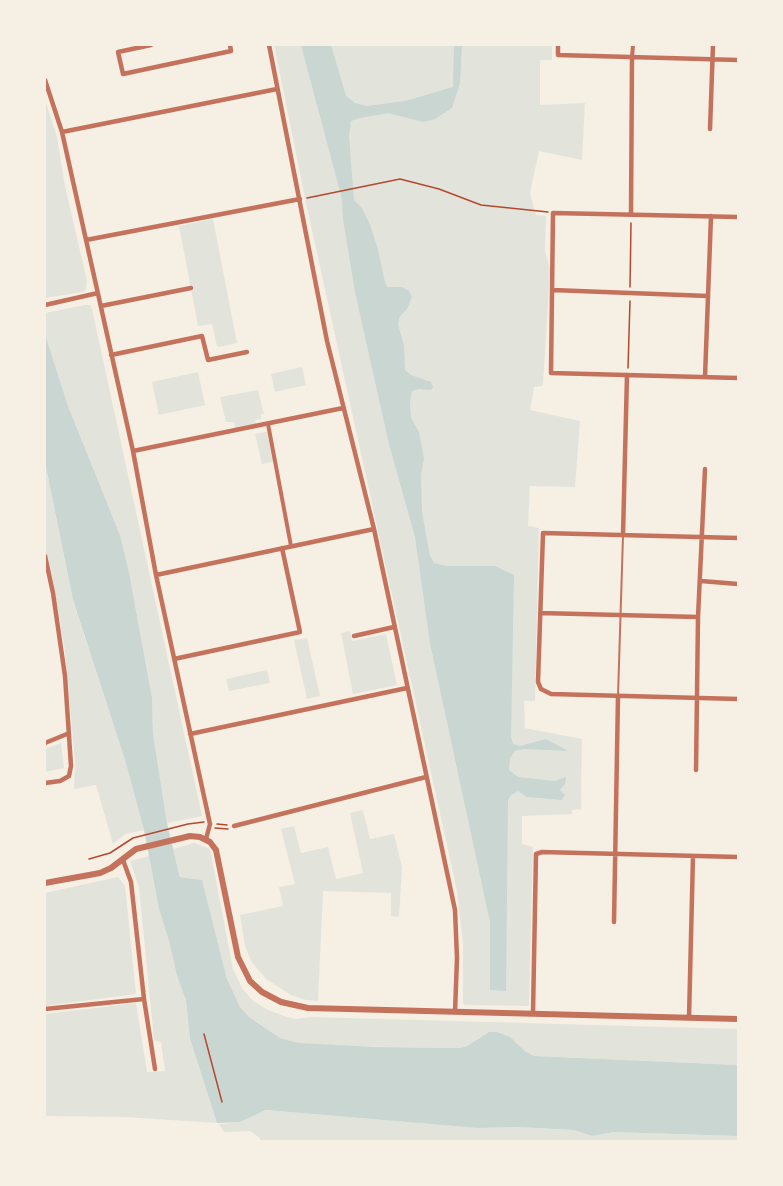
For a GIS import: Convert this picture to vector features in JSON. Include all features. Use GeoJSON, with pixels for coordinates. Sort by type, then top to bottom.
{"type":"FeatureCollection","features":[{"type":"Feature","properties":{"kind":"street"},"geometry":{"type":"LineString","coordinates":[[151,45],[118,52],[123,74],[231,51],[230,45]]}},
{"type":"Feature","properties":{"kind":"street"},"geometry":{"type":"LineString","coordinates":[[268,45],[327,341],[374,529],[455,910],[457,958],[455,1012]]}},
{"type":"Feature","properties":{"kind":"street"},"geometry":{"type":"LineString","coordinates":[[558,45],[558,55],[738,60]]}},
{"type":"Feature","properties":{"kind":"street"},"geometry":{"type":"LineString","coordinates":[[631,214],[633,45]]}},
{"type":"Feature","properties":{"kind":"street"},"geometry":{"type":"LineString","coordinates":[[710,129],[713,45]]}},
{"type":"Feature","properties":{"kind":"street"},"geometry":{"type":"LineString","coordinates":[[45,80],[62,132],[133,451],[156,574],[210,824],[206,839]]}},
{"type":"Feature","properties":{"kind":"street"},"geometry":{"type":"LineString","coordinates":[[62,132],[277,89]]}},
{"type":"Feature","properties":{"kind":"street"},"geometry":{"type":"LineString","coordinates":[[86,240],[300,199]]}},
{"type":"Feature","properties":{"kind":"street"},"geometry":{"type":"LineString","coordinates":[[738,217],[553,213],[551,373],[738,378]]}},
{"type":"Feature","properties":{"kind":"street"},"geometry":{"type":"LineString","coordinates":[[705,377],[711,216]]}},
{"type":"Feature","properties":{"kind":"street"},"geometry":{"type":"LineString","coordinates":[[101,306],[191,288]]}},
{"type":"Feature","properties":{"kind":"street"},"geometry":{"type":"LineString","coordinates":[[552,290],[708,296]]}},
{"type":"Feature","properties":{"kind":"street"},"geometry":{"type":"LineString","coordinates":[[47,305],[98,293]]}},
{"type":"Feature","properties":{"kind":"street"},"geometry":{"type":"LineString","coordinates":[[111,355],[202,336],[208,360],[247,352]]}},
{"type":"Feature","properties":{"kind":"street"},"geometry":{"type":"LineString","coordinates":[[623,535],[627,375]]}},
{"type":"Feature","properties":{"kind":"street"},"geometry":{"type":"LineString","coordinates":[[133,451],[344,408]]}},
{"type":"Feature","properties":{"kind":"street"},"geometry":{"type":"LineString","coordinates":[[268,424],[291,546]]}},
{"type":"Feature","properties":{"kind":"street"},"geometry":{"type":"LineString","coordinates":[[696,770],[698,617],[705,469]]}},
{"type":"Feature","properties":{"kind":"street"},"geometry":{"type":"LineString","coordinates":[[156,574],[374,529]]}},
{"type":"Feature","properties":{"kind":"street"},"geometry":{"type":"LineString","coordinates":[[738,538],[543,533],[538,682],[541,688],[551,694],[738,699]]}},
{"type":"Feature","properties":{"kind":"street"},"geometry":{"type":"LineString","coordinates":[[174,659],[300,632],[282,548]]}},
{"type":"Feature","properties":{"kind":"street"},"geometry":{"type":"LineString","coordinates":[[45,556],[53,592],[65,676],[71,766],[69,776],[60,781],[45,783]]}},
{"type":"Feature","properties":{"kind":"street"},"geometry":{"type":"LineString","coordinates":[[701,581],[738,584]]}},
{"type":"Feature","properties":{"kind":"street"},"geometry":{"type":"LineString","coordinates":[[45,594],[53,592]]}},
{"type":"Feature","properties":{"kind":"street"},"geometry":{"type":"LineString","coordinates":[[540,613],[698,617]]}},
{"type":"Feature","properties":{"kind":"street"},"geometry":{"type":"LineString","coordinates":[[354,636],[394,627]]}},
{"type":"Feature","properties":{"kind":"street"},"geometry":{"type":"LineString","coordinates":[[190,734],[407,688]]}},
{"type":"Feature","properties":{"kind":"street"},"geometry":{"type":"LineString","coordinates":[[614,922],[618,696]]}},
{"type":"Feature","properties":{"kind":"street"},"geometry":{"type":"LineString","coordinates":[[45,743],[68,734]]}},
{"type":"Feature","properties":{"kind":"street"},"geometry":{"type":"LineString","coordinates":[[234,826],[426,777]]}},
{"type":"Feature","properties":{"kind":"street"},"geometry":{"type":"LineString","coordinates":[[45,883],[100,873],[123,860],[136,849],[195,836],[206,839],[216,850],[238,957],[250,981],[262,992],[281,1002],[308,1008],[738,1019]]}},
{"type":"Feature","properties":{"kind":"street"},"geometry":{"type":"LineString","coordinates":[[533,1013],[536,854],[541,852],[738,857]]}},
{"type":"Feature","properties":{"kind":"street"},"geometry":{"type":"LineString","coordinates":[[689,1018],[693,856]]}},
{"type":"Feature","properties":{"kind":"street"},"geometry":{"type":"LineString","coordinates":[[123,860],[131,882],[144,999],[155,1070]]}},
{"type":"Feature","properties":{"kind":"street"},"geometry":{"type":"LineString","coordinates":[[45,1010],[144,999]]}},
{"type":"Feature","properties":{"kind":"lane"},"geometry":{"type":"LineString","coordinates":[[618,696],[623,535]]}},
{"type":"Feature","properties":{"kind":"path"},"geometry":{"type":"LineString","coordinates":[[300,199],[400,179],[439,189],[481,205],[553,213]]}},
{"type":"Feature","properties":{"kind":"path"},"geometry":{"type":"LineString","coordinates":[[627,375],[631,214]]}},
{"type":"Feature","properties":{"kind":"path"},"geometry":{"type":"LineString","coordinates":[[89,858],[110,853],[133,838],[183,825],[201,822],[222,830],[234,826]]}},
{"type":"Feature","properties":{"kind":"path"},"geometry":{"type":"LineString","coordinates":[[204,1034],[222,1102]]}},
{"type":"Feature","properties":{"kind":"shaded area"},"geometry":{"type":"Polygon","coordinates":[[[274,45],[552,45],[552,60],[540,60],[540,105],[585,103],[582,160],[539,151],[530,193],[536,215],[546,216],[545,251],[550,269],[543,384],[534,387],[530,410],[580,421],[575,487],[530,486],[528,526],[539,528],[535,701],[524,701],[525,728],[582,739],[581,809],[572,810],[572,814],[522,816],[522,844],[533,847],[529,1005],[527,1006],[465,1005],[463,1003],[463,944],[457,891],[306,203],[274,45]]]}},
{"type":"Feature","properties":{"kind":"shaded area"},"geometry":{"type":"Polygon","coordinates":[[[301,45],[331,45],[346,96],[355,103],[367,106],[405,101],[453,87],[454,45],[462,45],[460,83],[452,108],[435,119],[423,122],[388,113],[360,118],[351,121],[349,136],[354,200],[362,208],[370,225],[385,282],[387,287],[402,287],[409,291],[412,297],[407,309],[400,316],[398,324],[404,346],[405,370],[411,375],[431,382],[433,387],[431,390],[412,391],[410,401],[411,418],[419,432],[424,459],[421,475],[422,512],[430,556],[434,563],[446,566],[495,566],[514,575],[511,737],[513,744],[520,746],[546,739],[568,751],[524,749],[515,751],[510,758],[509,770],[518,777],[554,781],[566,777],[565,784],[560,790],[565,795],[562,800],[527,797],[518,791],[508,800],[506,991],[490,990],[490,922],[430,643],[415,537],[389,444],[355,292],[342,199],[301,45]]]}},
{"type":"Feature","properties":{"kind":"shaded area"},"geometry":{"type":"Polygon","coordinates":[[[45,100],[57,137],[65,186],[87,281],[83,292],[45,298],[45,100]]]}},
{"type":"Feature","properties":{"kind":"shaded area"},"geometry":{"type":"Polygon","coordinates":[[[213,219],[237,343],[220,347],[217,346],[212,324],[198,326],[179,226],[213,219]]]}},
{"type":"Feature","properties":{"kind":"shaded area"},"geometry":{"type":"Polygon","coordinates":[[[90,305],[92,309],[202,816],[167,823],[153,734],[152,698],[120,535],[68,406],[45,334],[45,313],[90,305]]]}},
{"type":"Feature","properties":{"kind":"shaded area"},"geometry":{"type":"Polygon","coordinates":[[[45,334],[68,406],[120,535],[152,698],[153,734],[167,823],[179,874],[180,877],[202,880],[227,979],[240,1007],[249,1017],[280,1038],[299,1043],[461,1048],[489,1032],[497,1032],[510,1037],[534,1056],[738,1065],[738,1136],[614,1132],[592,1136],[574,1130],[518,1127],[477,1128],[266,1110],[240,1122],[217,1123],[190,1039],[186,1000],[177,976],[159,909],[144,830],[125,760],[73,600],[45,462],[45,334]]]}},
{"type":"Feature","properties":{"kind":"shaded area"},"geometry":{"type":"Polygon","coordinates":[[[302,367],[306,385],[275,392],[271,374],[302,367]]]}},
{"type":"Feature","properties":{"kind":"shaded area"},"geometry":{"type":"Polygon","coordinates":[[[198,372],[205,405],[159,415],[152,382],[198,372]]]}},
{"type":"Feature","properties":{"kind":"shaded area"},"geometry":{"type":"Polygon","coordinates":[[[258,390],[264,414],[261,414],[261,419],[255,420],[256,424],[235,428],[234,422],[226,422],[220,397],[258,390]]]}},
{"type":"Feature","properties":{"kind":"shaded area"},"geometry":{"type":"Polygon","coordinates":[[[270,431],[277,461],[262,464],[255,434],[270,431]]]}},
{"type":"Feature","properties":{"kind":"shaded area"},"geometry":{"type":"Polygon","coordinates":[[[45,462],[73,601],[125,760],[144,830],[126,834],[113,844],[96,785],[74,789],[75,762],[65,651],[53,580],[45,552],[45,462]]]}},
{"type":"Feature","properties":{"kind":"shaded area"},"geometry":{"type":"Polygon","coordinates":[[[350,631],[352,641],[386,634],[397,685],[353,694],[341,633],[350,631]]]}},
{"type":"Feature","properties":{"kind":"shaded area"},"geometry":{"type":"Polygon","coordinates":[[[307,638],[320,696],[307,699],[294,640],[307,638]]]}},
{"type":"Feature","properties":{"kind":"shaded area"},"geometry":{"type":"Polygon","coordinates":[[[267,670],[270,683],[229,691],[226,679],[267,670]]]}},
{"type":"Feature","properties":{"kind":"shaded area"},"geometry":{"type":"Polygon","coordinates":[[[61,743],[64,768],[45,772],[45,749],[61,743]]]}},
{"type":"Feature","properties":{"kind":"shaded area"},"geometry":{"type":"Polygon","coordinates":[[[363,810],[370,839],[394,834],[402,867],[399,917],[391,916],[391,893],[323,891],[318,1001],[291,995],[266,979],[251,961],[245,946],[240,915],[283,906],[279,887],[295,884],[281,829],[294,826],[301,853],[328,847],[336,879],[363,873],[350,813],[363,810]]]}},
{"type":"Feature","properties":{"kind":"shaded area"},"geometry":{"type":"Polygon","coordinates":[[[194,843],[210,849],[233,969],[242,988],[252,1000],[266,1009],[295,1019],[311,1017],[738,1029],[738,1065],[534,1056],[516,1042],[497,1032],[489,1032],[462,1048],[328,1046],[298,1043],[280,1038],[249,1017],[240,1007],[227,979],[202,880],[180,877],[173,849],[194,843]]]}},
{"type":"Feature","properties":{"kind":"shaded area"},"geometry":{"type":"Polygon","coordinates":[[[149,856],[159,909],[177,976],[186,1000],[190,1039],[217,1123],[125,1117],[45,1116],[45,1014],[136,1003],[147,1072],[165,1071],[161,1042],[154,1040],[139,887],[130,861],[149,856]]]}},
{"type":"Feature","properties":{"kind":"shaded area"},"geometry":{"type":"Polygon","coordinates":[[[118,877],[125,886],[136,994],[45,1006],[45,893],[118,877]]]}},
{"type":"Feature","properties":{"kind":"shaded area"},"geometry":{"type":"Polygon","coordinates":[[[266,1110],[477,1128],[518,1127],[574,1130],[592,1136],[614,1132],[738,1136],[738,1141],[260,1141],[260,1138],[250,1131],[224,1132],[219,1124],[240,1122],[266,1110]]]}}]}
